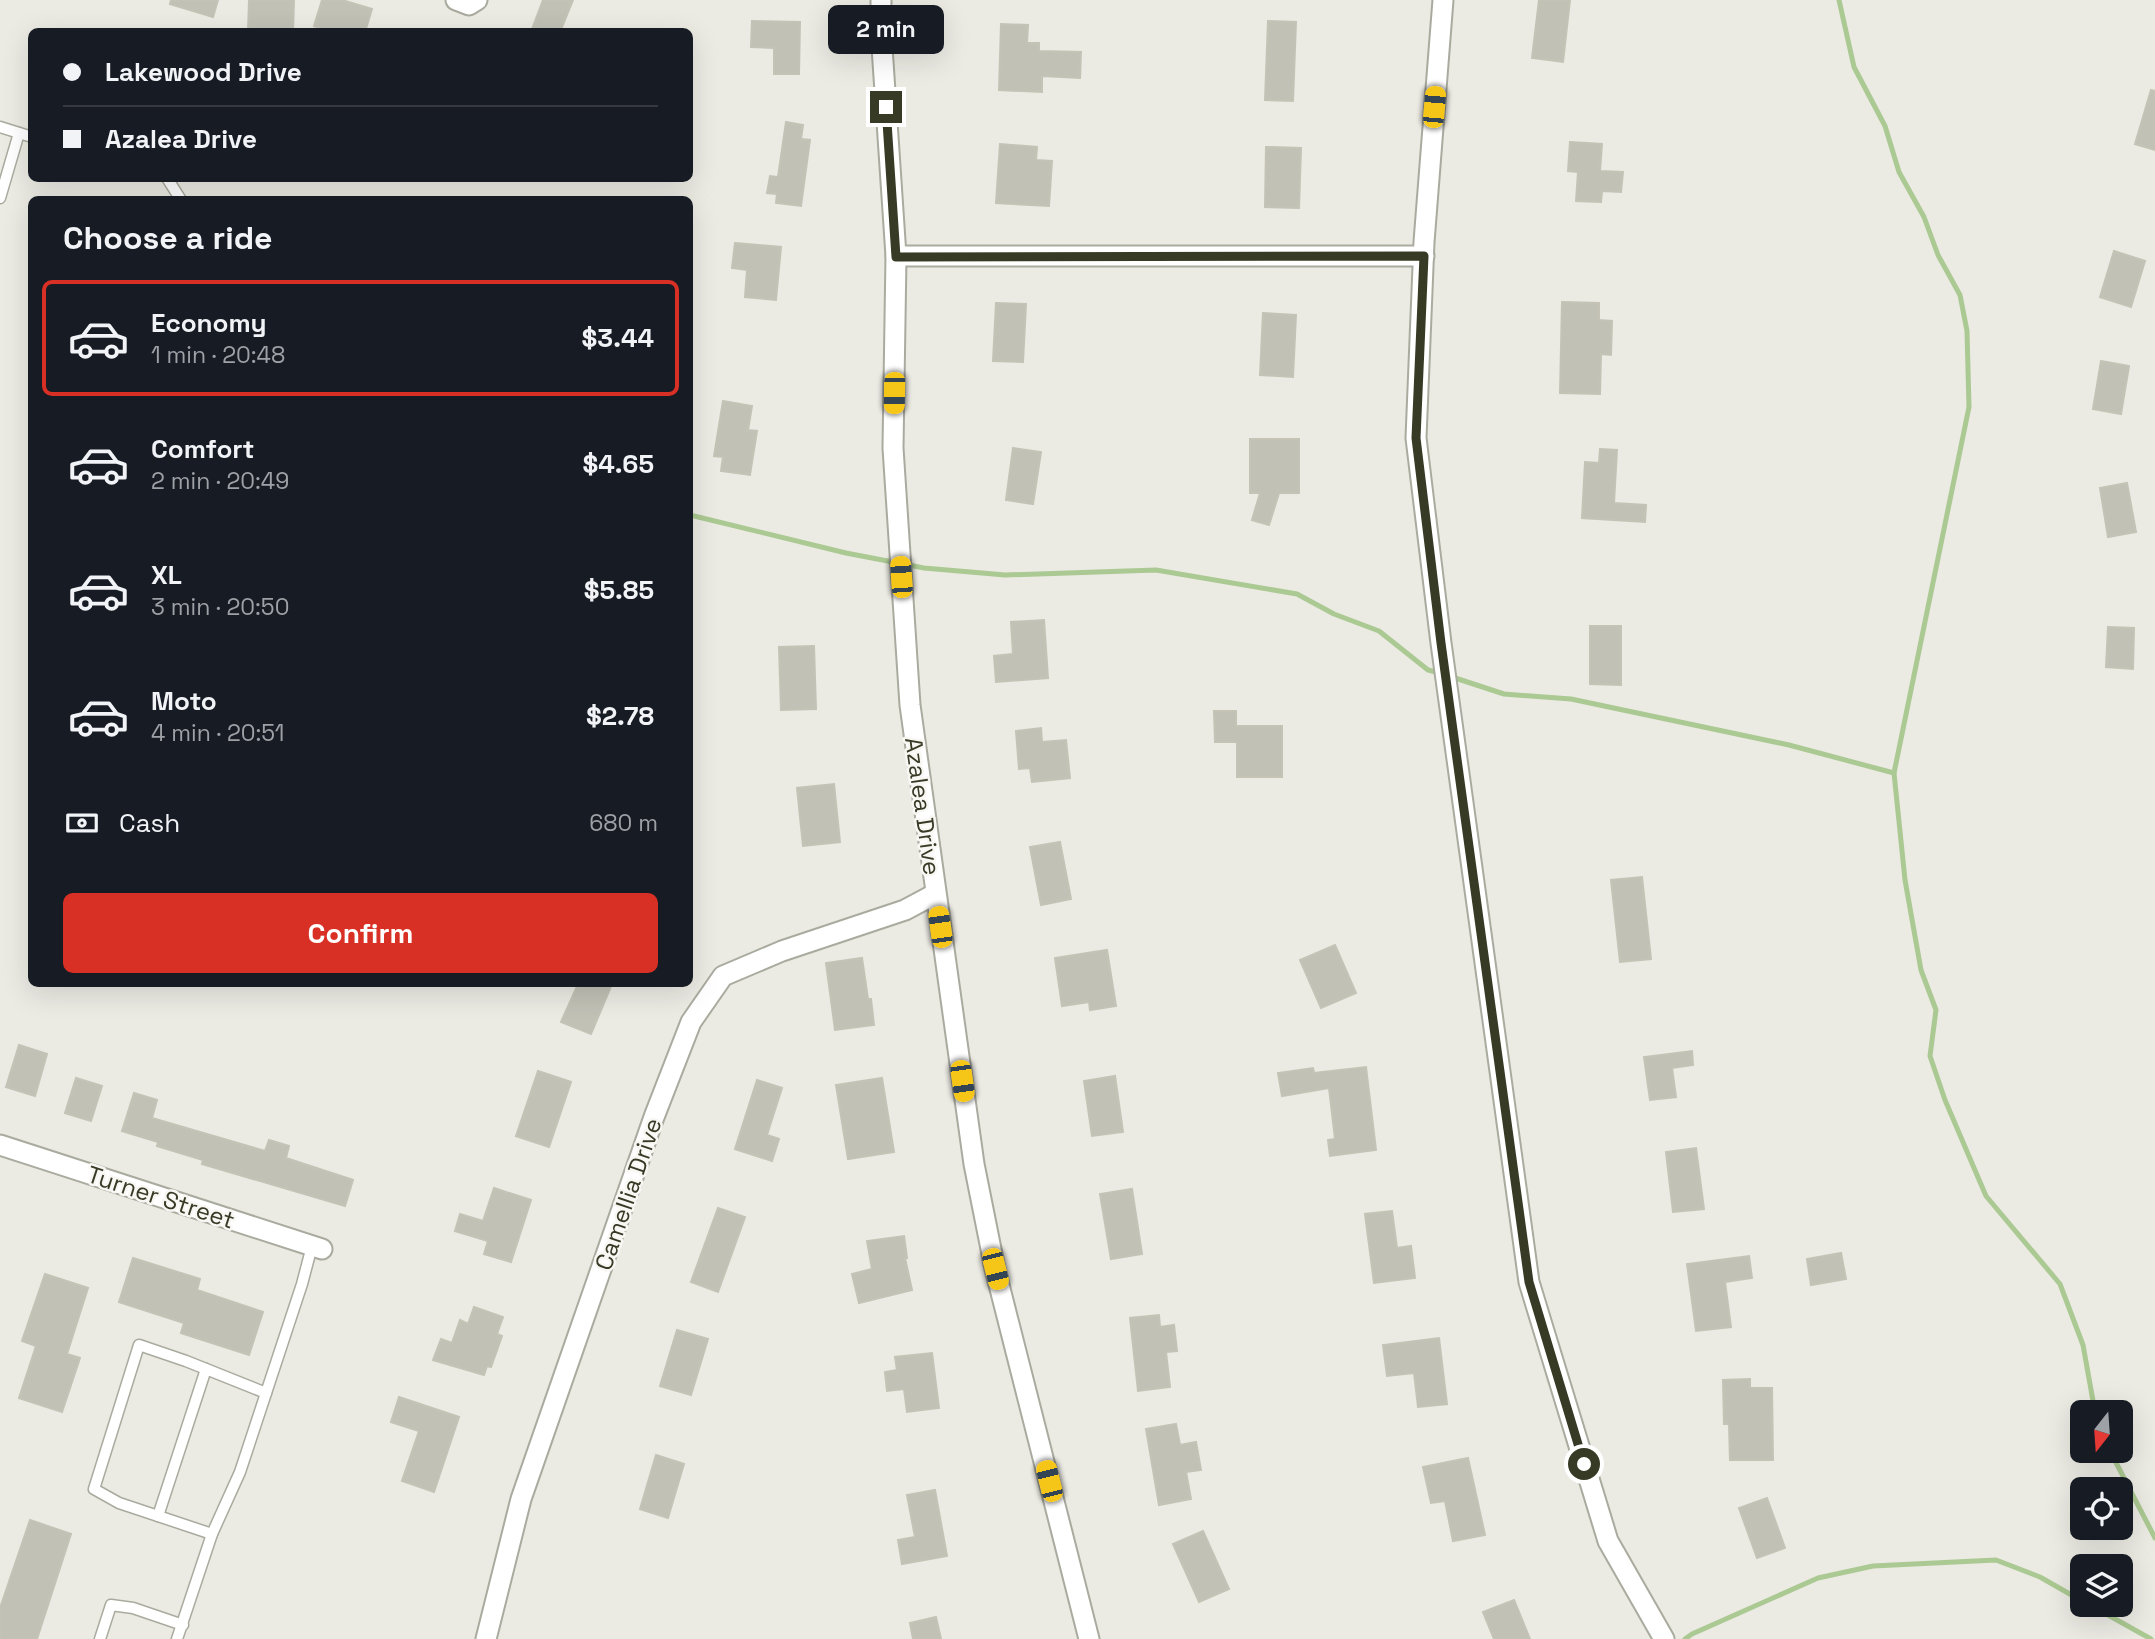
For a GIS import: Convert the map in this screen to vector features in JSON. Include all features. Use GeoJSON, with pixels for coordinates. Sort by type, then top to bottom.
{"type":"FeatureCollection","features":[{"type":"Feature","properties":{"kind":"street"},"geometry":{"type":"LineString","coordinates":[[456,0],[469,5],[477,0]]}},
{"type":"Feature","properties":{"kind":"street","name":"Azalea Drive"},"geometry":{"type":"LineString","coordinates":[[881,0],[896,257],[893,448],[909,705],[974,1164],[995,1269],[1089,1639]]}},
{"type":"Feature","properties":{"kind":"street"},"geometry":{"type":"LineString","coordinates":[[1443,0],[1424,256],[1416,438],[1441,643],[1529,1282],[1608,1541],[1664,1639]]}},
{"type":"Feature","properties":{"kind":"street"},"geometry":{"type":"LineString","coordinates":[[896,257],[1424,256]]}},
{"type":"Feature","properties":{"kind":"street","name":"Camellia Drive"},"geometry":{"type":"LineString","coordinates":[[486,1639],[522,1499],[654,1117],[691,1022],[723,976],[782,951],[905,910],[935,894]]}},
{"type":"Feature","properties":{"kind":"street","name":"Turner Street"},"geometry":{"type":"LineString","coordinates":[[0,1144],[317,1248]]}},
{"type":"Feature","properties":{"kind":"lane"},"geometry":{"type":"LineString","coordinates":[[0,127],[28,136]]}},
{"type":"Feature","properties":{"kind":"lane"},"geometry":{"type":"LineString","coordinates":[[0,198],[19,133]]}},
{"type":"Feature","properties":{"kind":"lane"},"geometry":{"type":"LineString","coordinates":[[177,1639],[212,1534],[240,1472],[302,1284],[317,1248]]}},
{"type":"Feature","properties":{"kind":"lane"},"geometry":{"type":"LineString","coordinates":[[212,1534],[119,1503],[94,1489],[139,1345],[266,1393]]}},
{"type":"Feature","properties":{"kind":"lane"},"geometry":{"type":"LineString","coordinates":[[158,1516],[206,1369]]}},
{"type":"Feature","properties":{"kind":"lane"},"geometry":{"type":"LineString","coordinates":[[100,1639],[111,1605],[133,1608],[183,1625]]}},
{"type":"Feature","properties":{"kind":"building"},"geometry":{"type":"Polygon","coordinates":[[[171,0],[218,0],[213,17],[170,4],[171,0]]]}},
{"type":"Feature","properties":{"kind":"building"},"geometry":{"type":"Polygon","coordinates":[[[249,0],[294,0],[293,28],[248,28],[249,0]]]}},
{"type":"Feature","properties":{"kind":"building"},"geometry":{"type":"Polygon","coordinates":[[[322,0],[342,0],[372,9],[366,28],[314,26],[322,0]]]}},
{"type":"Feature","properties":{"kind":"building"},"geometry":{"type":"Polygon","coordinates":[[[543,0],[573,0],[562,28],[532,28],[543,0]]]}},
{"type":"Feature","properties":{"kind":"building"},"geometry":{"type":"Polygon","coordinates":[[[1539,0],[1570,0],[1563,62],[1532,58],[1539,0]]]}},
{"type":"Feature","properties":{"kind":"building"},"geometry":{"type":"Polygon","coordinates":[[[752,21],[800,22],[799,74],[774,74],[774,48],[751,47],[752,21]]]}},
{"type":"Feature","properties":{"kind":"building"},"geometry":{"type":"Polygon","coordinates":[[[1268,21],[1296,22],[1293,101],[1265,100],[1268,21]]]}},
{"type":"Feature","properties":{"kind":"building"},"geometry":{"type":"Polygon","coordinates":[[[1001,24],[1028,25],[1027,43],[1039,43],[1039,51],[1081,52],[1080,78],[1042,76],[1042,92],[999,90],[1001,24]]]}},
{"type":"Feature","properties":{"kind":"building"},"geometry":{"type":"Polygon","coordinates":[[[2151,90],[2155,91],[2155,150],[2135,144],[2151,90]]]}},
{"type":"Feature","properties":{"kind":"building"},"geometry":{"type":"Polygon","coordinates":[[[786,122],[803,125],[801,139],[810,140],[801,206],[776,203],[777,194],[767,193],[770,176],[778,177],[786,122]]]}},
{"type":"Feature","properties":{"kind":"building"},"geometry":{"type":"Polygon","coordinates":[[[1570,142],[1602,144],[1600,171],[1623,172],[1621,192],[1602,191],[1601,202],[1576,201],[1578,172],[1568,171],[1570,142]]]}},
{"type":"Feature","properties":{"kind":"building"},"geometry":{"type":"Polygon","coordinates":[[[1000,144],[1037,147],[1036,160],[1052,161],[1049,206],[996,203],[1000,144]]]}},
{"type":"Feature","properties":{"kind":"building"},"geometry":{"type":"Polygon","coordinates":[[[1266,147],[1301,148],[1299,208],[1265,207],[1266,147]]]}},
{"type":"Feature","properties":{"kind":"building"},"geometry":{"type":"Polygon","coordinates":[[[735,243],[781,247],[776,300],[745,297],[747,270],[732,268],[735,243]]]}},
{"type":"Feature","properties":{"kind":"building"},"geometry":{"type":"Polygon","coordinates":[[[2114,251],[2145,261],[2131,307],[2100,297],[2114,251]]]}},
{"type":"Feature","properties":{"kind":"building"},"geometry":{"type":"Polygon","coordinates":[[[1562,302],[1599,303],[1599,320],[1612,321],[1611,355],[1601,354],[1600,394],[1560,393],[1562,302]]]}},
{"type":"Feature","properties":{"kind":"building"},"geometry":{"type":"Polygon","coordinates":[[[996,303],[1026,304],[1023,362],[993,361],[996,303]]]}},
{"type":"Feature","properties":{"kind":"building"},"geometry":{"type":"Polygon","coordinates":[[[1263,313],[1296,315],[1293,377],[1260,375],[1263,313]]]}},
{"type":"Feature","properties":{"kind":"building"},"geometry":{"type":"Polygon","coordinates":[[[2101,361],[2129,366],[2121,414],[2093,409],[2101,361]]]}},
{"type":"Feature","properties":{"kind":"building"},"geometry":{"type":"Polygon","coordinates":[[[723,401],[752,406],[748,430],[757,431],[750,475],[721,471],[723,457],[714,456],[723,401]]]}},
{"type":"Feature","properties":{"kind":"building"},"geometry":{"type":"Polygon","coordinates":[[[1250,439],[1299,439],[1299,493],[1279,493],[1269,525],[1252,520],[1260,493],[1250,493],[1250,439]]]}},
{"type":"Feature","properties":{"kind":"building"},"geometry":{"type":"Polygon","coordinates":[[[1013,448],[1041,452],[1033,504],[1006,500],[1013,448]]]}},
{"type":"Feature","properties":{"kind":"building"},"geometry":{"type":"Polygon","coordinates":[[[1600,449],[1617,450],[1614,503],[1646,505],[1645,522],[1582,518],[1585,462],[1599,463],[1600,449]]]}},
{"type":"Feature","properties":{"kind":"building"},"geometry":{"type":"Polygon","coordinates":[[[2127,483],[2136,532],[2108,537],[2100,488],[2127,483]]]}},
{"type":"Feature","properties":{"kind":"building"},"geometry":{"type":"Polygon","coordinates":[[[1044,620],[1048,678],[996,682],[994,656],[1013,654],[1011,622],[1044,620]]]}},
{"type":"Feature","properties":{"kind":"building"},"geometry":{"type":"Polygon","coordinates":[[[1590,626],[1621,626],[1621,685],[1590,684],[1590,626]]]}},
{"type":"Feature","properties":{"kind":"building"},"geometry":{"type":"Polygon","coordinates":[[[2108,627],[2134,628],[2133,669],[2106,667],[2108,627]]]}},
{"type":"Feature","properties":{"kind":"building"},"geometry":{"type":"Polygon","coordinates":[[[814,646],[816,709],[781,710],[779,647],[814,646]]]}},
{"type":"Feature","properties":{"kind":"building"},"geometry":{"type":"Polygon","coordinates":[[[1214,711],[1236,711],[1236,726],[1282,726],[1282,777],[1237,777],[1237,742],[1215,742],[1214,711]]]}},
{"type":"Feature","properties":{"kind":"building"},"geometry":{"type":"Polygon","coordinates":[[[1041,728],[1042,742],[1066,740],[1070,778],[1032,782],[1030,768],[1019,769],[1016,731],[1041,728]]]}},
{"type":"Feature","properties":{"kind":"building"},"geometry":{"type":"Polygon","coordinates":[[[834,784],[840,842],[803,846],[797,788],[834,784]]]}},
{"type":"Feature","properties":{"kind":"building"},"geometry":{"type":"Polygon","coordinates":[[[1060,842],[1071,899],[1041,905],[1030,847],[1060,842]]]}},
{"type":"Feature","properties":{"kind":"building"},"geometry":{"type":"Polygon","coordinates":[[[1642,877],[1651,959],[1620,962],[1611,880],[1642,877]]]}},
{"type":"Feature","properties":{"kind":"building"},"geometry":{"type":"Polygon","coordinates":[[[1335,945],[1356,993],[1321,1008],[1300,960],[1335,945]]]}},
{"type":"Feature","properties":{"kind":"building"},"geometry":{"type":"Polygon","coordinates":[[[1107,950],[1116,1006],[1090,1010],[1089,1002],[1062,1006],[1055,958],[1107,950]]]}},
{"type":"Feature","properties":{"kind":"building"},"geometry":{"type":"Polygon","coordinates":[[[862,958],[874,1025],[835,1030],[826,963],[862,958]]]}},
{"type":"Feature","properties":{"kind":"building"},"geometry":{"type":"Polygon","coordinates":[[[577,987],[611,987],[591,1034],[561,1022],[577,987]]]}},
{"type":"Feature","properties":{"kind":"building"},"geometry":{"type":"Polygon","coordinates":[[[19,1045],[47,1054],[35,1096],[6,1087],[19,1045]]]}},
{"type":"Feature","properties":{"kind":"building"},"geometry":{"type":"Polygon","coordinates":[[[1692,1051],[1693,1065],[1672,1068],[1676,1097],[1650,1100],[1644,1057],[1692,1051]]]}},
{"type":"Feature","properties":{"kind":"building"},"geometry":{"type":"Polygon","coordinates":[[[1366,1067],[1376,1150],[1330,1156],[1328,1140],[1335,1139],[1329,1088],[1282,1096],[1278,1073],[1313,1068],[1314,1073],[1366,1067]]]}},
{"type":"Feature","properties":{"kind":"building"},"geometry":{"type":"Polygon","coordinates":[[[538,1071],[571,1082],[549,1147],[516,1136],[538,1071]]]}},
{"type":"Feature","properties":{"kind":"building"},"geometry":{"type":"Polygon","coordinates":[[[1115,1076],[1123,1132],[1092,1136],[1084,1081],[1115,1076]]]}},
{"type":"Feature","properties":{"kind":"building"},"geometry":{"type":"Polygon","coordinates":[[[76,1078],[102,1086],[91,1121],[65,1113],[76,1078]]]}},
{"type":"Feature","properties":{"kind":"building"},"geometry":{"type":"Polygon","coordinates":[[[882,1078],[894,1152],[848,1159],[836,1085],[882,1078]]]}},
{"type":"Feature","properties":{"kind":"building"},"geometry":{"type":"Polygon","coordinates":[[[757,1080],[782,1088],[767,1135],[779,1139],[772,1161],[735,1149],[757,1080]]]}},
{"type":"Feature","properties":{"kind":"building"},"geometry":{"type":"Polygon","coordinates":[[[134,1093],[157,1100],[152,1118],[265,1151],[269,1140],[289,1146],[286,1158],[353,1180],[345,1206],[202,1164],[203,1160],[157,1146],[158,1142],[122,1131],[134,1093]]]}},
{"type":"Feature","properties":{"kind":"building"},"geometry":{"type":"Polygon","coordinates":[[[1696,1148],[1704,1209],[1673,1212],[1666,1152],[1696,1148]]]}},
{"type":"Feature","properties":{"kind":"building"},"geometry":{"type":"Polygon","coordinates":[[[494,1188],[531,1200],[511,1262],[484,1254],[488,1241],[455,1231],[460,1214],[483,1221],[494,1188]]]}},
{"type":"Feature","properties":{"kind":"building"},"geometry":{"type":"Polygon","coordinates":[[[1132,1189],[1142,1254],[1111,1259],[1100,1194],[1132,1189]]]}},
{"type":"Feature","properties":{"kind":"building"},"geometry":{"type":"Polygon","coordinates":[[[718,1208],[745,1217],[718,1292],[691,1282],[718,1208]]]}},
{"type":"Feature","properties":{"kind":"building"},"geometry":{"type":"Polygon","coordinates":[[[1392,1211],[1397,1248],[1411,1246],[1415,1278],[1374,1283],[1365,1214],[1392,1211]]]}},
{"type":"Feature","properties":{"kind":"building"},"geometry":{"type":"Polygon","coordinates":[[[904,1236],[905,1258],[912,1290],[859,1303],[852,1274],[872,1269],[867,1241],[904,1236]]]}},
{"type":"Feature","properties":{"kind":"building"},"geometry":{"type":"Polygon","coordinates":[[[1841,1253],[1846,1279],[1811,1285],[1807,1259],[1841,1253]]]}},
{"type":"Feature","properties":{"kind":"building"},"geometry":{"type":"Polygon","coordinates":[[[1749,1256],[1752,1278],[1725,1282],[1731,1327],[1696,1331],[1687,1264],[1749,1256]]]}},
{"type":"Feature","properties":{"kind":"building"},"geometry":{"type":"Polygon","coordinates":[[[133,1258],[200,1279],[197,1290],[263,1312],[249,1355],[181,1333],[184,1323],[119,1302],[133,1258]]]}},
{"type":"Feature","properties":{"kind":"building"},"geometry":{"type":"Polygon","coordinates":[[[45,1274],[88,1288],[67,1354],[80,1358],[62,1412],[19,1398],[36,1346],[22,1341],[45,1274]]]}},
{"type":"Feature","properties":{"kind":"building"},"geometry":{"type":"Polygon","coordinates":[[[474,1307],[503,1317],[497,1334],[502,1336],[491,1367],[487,1366],[484,1375],[433,1360],[441,1339],[452,1343],[460,1320],[468,1324],[474,1307]]]}},
{"type":"Feature","properties":{"kind":"building"},"geometry":{"type":"Polygon","coordinates":[[[1159,1315],[1160,1327],[1174,1325],[1177,1351],[1166,1352],[1170,1387],[1138,1391],[1130,1318],[1159,1315]]]}},
{"type":"Feature","properties":{"kind":"building"},"geometry":{"type":"Polygon","coordinates":[[[677,1330],[708,1339],[691,1395],[660,1386],[677,1330]]]}},
{"type":"Feature","properties":{"kind":"building"},"geometry":{"type":"Polygon","coordinates":[[[1439,1338],[1447,1404],[1418,1407],[1414,1373],[1387,1376],[1383,1345],[1439,1338]]]}},
{"type":"Feature","properties":{"kind":"building"},"geometry":{"type":"Polygon","coordinates":[[[932,1353],[939,1408],[907,1412],[904,1389],[887,1391],[885,1372],[897,1370],[895,1357],[932,1353]]]}},
{"type":"Feature","properties":{"kind":"building"},"geometry":{"type":"Polygon","coordinates":[[[1750,1379],[1750,1388],[1772,1388],[1773,1460],[1730,1460],[1729,1424],[1724,1424],[1723,1380],[1750,1379]]]}},
{"type":"Feature","properties":{"kind":"building"},"geometry":{"type":"Polygon","coordinates":[[[399,1397],[459,1417],[434,1492],[402,1481],[419,1431],[391,1422],[399,1397]]]}},
{"type":"Feature","properties":{"kind":"building"},"geometry":{"type":"Polygon","coordinates":[[[1176,1424],[1180,1445],[1196,1442],[1201,1470],[1186,1472],[1191,1499],[1159,1505],[1146,1429],[1176,1424]]]}},
{"type":"Feature","properties":{"kind":"building"},"geometry":{"type":"Polygon","coordinates":[[[656,1455],[684,1464],[668,1518],[640,1509],[656,1455]]]}},
{"type":"Feature","properties":{"kind":"building"},"geometry":{"type":"Polygon","coordinates":[[[1468,1458],[1485,1535],[1453,1541],[1445,1501],[1431,1503],[1423,1467],[1468,1458]]]}},
{"type":"Feature","properties":{"kind":"building"},"geometry":{"type":"Polygon","coordinates":[[[935,1490],[947,1556],[902,1564],[898,1540],[915,1537],[907,1495],[935,1490]]]}},
{"type":"Feature","properties":{"kind":"building"},"geometry":{"type":"Polygon","coordinates":[[[1767,1498],[1785,1548],[1757,1558],[1739,1508],[1767,1498]]]}},
{"type":"Feature","properties":{"kind":"building"},"geometry":{"type":"Polygon","coordinates":[[[30,1520],[71,1534],[37,1639],[0,1639],[0,1608],[30,1520]]]}},
{"type":"Feature","properties":{"kind":"building"},"geometry":{"type":"Polygon","coordinates":[[[1203,1531],[1229,1589],[1199,1602],[1173,1544],[1203,1531]]]}},
{"type":"Feature","properties":{"kind":"building"},"geometry":{"type":"Polygon","coordinates":[[[1514,1600],[1530,1639],[1494,1639],[1483,1612],[1514,1600]]]}},
{"type":"Feature","properties":{"kind":"building"},"geometry":{"type":"Polygon","coordinates":[[[936,1617],[941,1639],[913,1639],[910,1623],[936,1617]]]}},
{"type":"Feature","properties":{"kind":"waterway"},"geometry":{"type":"LineString","coordinates":[[1839,0],[1854,67],[1885,126],[1899,172],[1924,217],[1938,255],[1960,295],[1967,331],[1969,407],[1894,773],[1905,880],[1921,970],[1936,1010],[1930,1056],[1945,1100],[1986,1196],[2060,1284],[2083,1345],[2093,1400]]}},
{"type":"Feature","properties":{"kind":"waterway"},"geometry":{"type":"LineString","coordinates":[[693,516],[846,553],[924,568],[1005,575],[1156,570],[1297,594],[1334,614],[1379,631],[1428,670],[1440,673]]}},
{"type":"Feature","properties":{"kind":"waterway"},"geometry":{"type":"LineString","coordinates":[[1449,676],[1504,694],[1571,699],[1789,745],[1894,773]]}},
{"type":"Feature","properties":{"kind":"waterway"},"geometry":{"type":"LineString","coordinates":[[2116,1463],[2155,1538]]}},
{"type":"Feature","properties":{"kind":"waterway"},"geometry":{"type":"LineString","coordinates":[[1685,1639],[1818,1578],[1873,1566],[1996,1560],[2040,1577],[2070,1594]]}},
{"type":"Feature","properties":{"kind":"waterway"},"geometry":{"type":"LineString","coordinates":[[2112,1617],[2151,1639]]}},
{"type":"Feature","properties":{"kind":"route"},"geometry":{"type":"LineString","coordinates":[[886,107],[896,257],[1424,256],[1416,438],[1441,643],[1529,1282],[1584,1464]]}}]}
